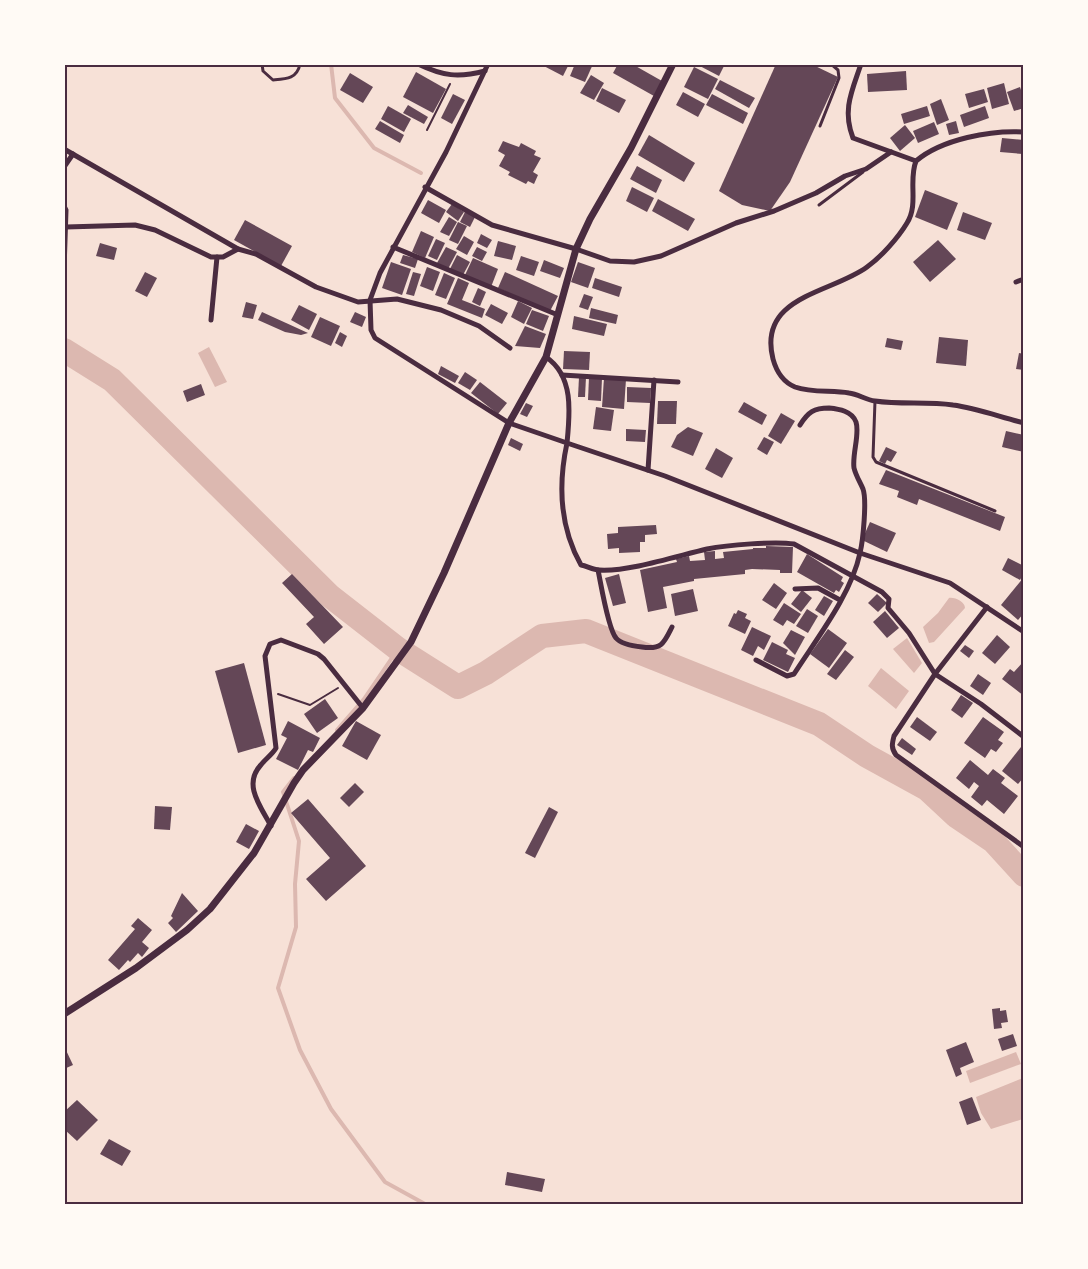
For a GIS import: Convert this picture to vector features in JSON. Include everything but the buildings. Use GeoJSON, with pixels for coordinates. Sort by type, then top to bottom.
{"type":"FeatureCollection","features":[{"type":"Feature","properties":{"kind":"street"},"geometry":{"type":"LineString","coordinates":[[418,64],[438,74],[454,76],[486,71]]}},
{"type":"Feature","properties":{"kind":"street"},"geometry":{"type":"LineString","coordinates":[[488,64],[446,152],[425,186],[380,273],[370,300],[371,330],[375,338],[510,423],[648,470],[860,553],[950,583],[1023,632]]}},
{"type":"Feature","properties":{"kind":"street"},"geometry":{"type":"LineString","coordinates":[[64,1014],[136,968],[187,930],[210,909],[241,872],[303,770],[362,707],[411,642],[510,423],[546,357],[576,249],[674,64]]}},
{"type":"Feature","properties":{"kind":"street"},"geometry":{"type":"LineString","coordinates":[[861,64],[850,97],[847,117],[853,138],[916,161]]}},
{"type":"Feature","properties":{"kind":"street"},"geometry":{"type":"LineString","coordinates":[[1023,132],[998,132],[967,138],[929,151],[916,161],[913,172],[912,210],[907,223],[887,248],[864,269],[794,303],[784,312],[771,335],[770,348],[778,372],[794,386],[852,393],[874,401],[952,405],[1023,423]]}},
{"type":"Feature","properties":{"kind":"street"},"geometry":{"type":"LineString","coordinates":[[64,149],[238,249],[256,254],[324,290],[358,302],[409,301],[441,310],[479,326],[510,348]]}},
{"type":"Feature","properties":{"kind":"street"},"geometry":{"type":"LineString","coordinates":[[425,186],[492,225],[610,261],[634,262],[661,256],[736,223],[816,194],[844,176],[866,169],[891,152]]}},
{"type":"Feature","properties":{"kind":"street"},"geometry":{"type":"LineString","coordinates":[[64,167],[74,154]]}},
{"type":"Feature","properties":{"kind":"street"},"geometry":{"type":"LineString","coordinates":[[64,206],[66,210],[64,270]]}},
{"type":"Feature","properties":{"kind":"street"},"geometry":{"type":"LineString","coordinates":[[66,227],[135,225],[155,230],[211,257],[223,256],[238,249]]}},
{"type":"Feature","properties":{"kind":"street"},"geometry":{"type":"LineString","coordinates":[[393,247],[558,315]]}},
{"type":"Feature","properties":{"kind":"street"},"geometry":{"type":"LineString","coordinates":[[212,321],[217,257]]}},
{"type":"Feature","properties":{"kind":"street"},"geometry":{"type":"LineString","coordinates":[[1016,282],[1023,279]]}},
{"type":"Feature","properties":{"kind":"street"},"geometry":{"type":"LineString","coordinates":[[546,357],[559,368],[568,397],[570,415],[560,487],[568,538],[581,565],[598,570],[634,566],[710,548],[781,542],[794,544],[853,575],[890,599],[888,608],[909,633],[935,674],[981,704],[1023,737]]}},
{"type":"Feature","properties":{"kind":"street"},"geometry":{"type":"LineString","coordinates":[[562,375],[678,382]]}},
{"type":"Feature","properties":{"kind":"street"},"geometry":{"type":"LineString","coordinates":[[648,470],[654,380]]}},
{"type":"Feature","properties":{"kind":"street"},"geometry":{"type":"LineString","coordinates":[[756,660],[787,676],[794,674],[840,600],[853,575],[860,553],[864,496],[854,468],[856,423],[851,415],[843,410],[829,408],[813,410],[808,413],[800,425]]}},
{"type":"Feature","properties":{"kind":"street"},"geometry":{"type":"LineString","coordinates":[[598,570],[612,630],[616,638],[632,646],[657,648],[663,644],[672,627]]}},
{"type":"Feature","properties":{"kind":"street"},"geometry":{"type":"LineString","coordinates":[[795,588],[818,588],[840,600]]}},
{"type":"Feature","properties":{"kind":"street"},"geometry":{"type":"LineString","coordinates":[[987,607],[935,674],[894,736],[893,751],[1023,847]]}},
{"type":"Feature","properties":{"kind":"street"},"geometry":{"type":"LineString","coordinates":[[271,826],[256,797],[252,782],[259,766],[276,748],[265,656],[270,644],[276,641],[288,642],[318,654],[346,684],[362,707]]}},
{"type":"Feature","properties":{"kind":"lane"},"geometry":{"type":"LineString","coordinates":[[262,64],[263,71],[273,80],[294,76],[300,64]]}},
{"type":"Feature","properties":{"kind":"lane"},"geometry":{"type":"LineString","coordinates":[[820,126],[840,78],[838,70],[831,64]]}},
{"type":"Feature","properties":{"kind":"lane"},"geometry":{"type":"LineString","coordinates":[[819,205],[866,169]]}},
{"type":"Feature","properties":{"kind":"lane"},"geometry":{"type":"LineString","coordinates":[[874,401],[873,457],[876,462],[995,511]]}},
{"type":"Feature","properties":{"kind":"path"},"geometry":{"type":"LineString","coordinates":[[427,130],[454,76]]}},
{"type":"Feature","properties":{"kind":"path"},"geometry":{"type":"LineString","coordinates":[[270,692],[310,705],[346,684]]}},
{"type":"Feature","properties":{"kind":"shaded area"},"geometry":{"type":"Polygon","coordinates":[[[209,347],[227,382],[215,387],[198,353],[209,347]]]}},
{"type":"Feature","properties":{"kind":"shaded area"},"geometry":{"type":"Polygon","coordinates":[[[949,598],[959,600],[965,608],[934,642],[929,643],[923,627],[938,613],[949,598]]]}},
{"type":"Feature","properties":{"kind":"shaded area"},"geometry":{"type":"Polygon","coordinates":[[[907,638],[922,663],[914,673],[893,649],[907,638]]]}},
{"type":"Feature","properties":{"kind":"shaded area"},"geometry":{"type":"Polygon","coordinates":[[[881,668],[909,691],[896,709],[868,686],[881,668]]]}},
{"type":"Feature","properties":{"kind":"shaded area"},"geometry":{"type":"Polygon","coordinates":[[[1016,1052],[1021,1064],[970,1083],[966,1071],[1016,1052]]]}},
{"type":"Feature","properties":{"kind":"shaded area"},"geometry":{"type":"Polygon","coordinates":[[[1023,1078],[1023,1119],[991,1129],[981,1113],[976,1097],[1023,1078]]]}},
{"type":"Feature","properties":{"kind":"waterway"},"geometry":{"type":"LineString","coordinates":[[331,64],[335,98],[374,148],[421,173]]}},
{"type":"Feature","properties":{"kind":"waterway"},"geometry":{"type":"LineString","coordinates":[[64,350],[112,380],[330,596],[398,649],[458,687],[486,673],[542,636],[586,631],[819,724],[867,756],[927,789],[956,816],[993,841],[1024,875]]}},
{"type":"Feature","properties":{"kind":"waterway"},"geometry":{"type":"LineString","coordinates":[[337,730],[364,699],[398,649]]}},
{"type":"Feature","properties":{"kind":"waterway"},"geometry":{"type":"LineString","coordinates":[[294,778],[283,792],[299,841],[295,884],[296,927],[278,988],[300,1050],[331,1109],[385,1182],[425,1204]]}}]}
